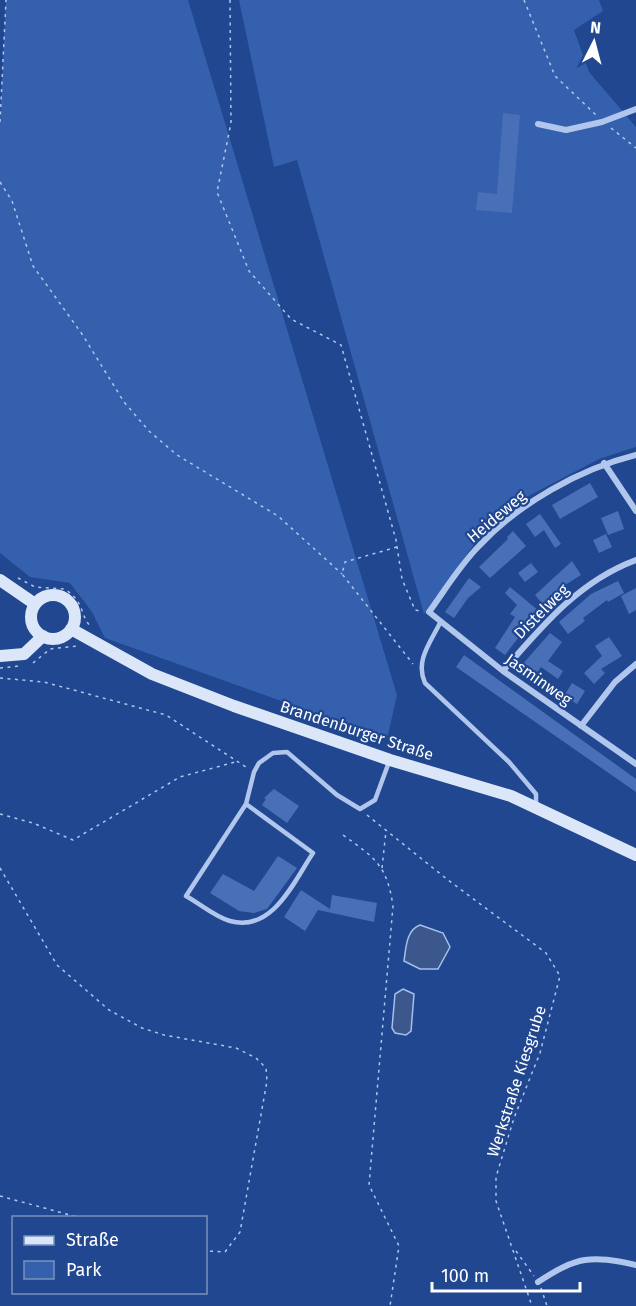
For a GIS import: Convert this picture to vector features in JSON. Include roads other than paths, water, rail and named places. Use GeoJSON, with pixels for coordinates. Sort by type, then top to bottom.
{"type":"FeatureCollection","features":[{"type":"Feature","properties":{"kind":"street"},"geometry":{"type":"LineString","coordinates":[[538,124],[566,130],[602,122],[636,109]]}},
{"type":"Feature","properties":{"kind":"street","name":"Heideweg"},"geometry":{"type":"LineString","coordinates":[[429,612],[479,546],[530,503],[604,463],[636,455]]}},
{"type":"Feature","properties":{"kind":"street"},"geometry":{"type":"LineString","coordinates":[[604,463],[636,511]]}},
{"type":"Feature","properties":{"kind":"street","name":"Distelweg"},"geometry":{"type":"LineString","coordinates":[[503,671],[549,617],[577,593],[615,568],[636,560]]}},
{"type":"Feature","properties":{"kind":"street"},"geometry":{"type":"LineString","coordinates":[[0,580],[35,604]]}},
{"type":"Feature","properties":{"kind":"street"},"geometry":{"type":"LineString","coordinates":[[48,596],[62,597],[73,608],[75,615],[71,629],[61,637],[42,636],[33,626],[31,618],[35,604],[48,596]]}},
{"type":"Feature","properties":{"kind":"street","name":"Jasminweg"},"geometry":{"type":"LineString","coordinates":[[429,612],[503,671],[636,764]]}},
{"type":"Feature","properties":{"kind":"street","name":"Brandenburger Straße"},"geometry":{"type":"LineString","coordinates":[[71,629],[152,674],[234,706],[390,760],[536,806],[636,855]]}},
{"type":"Feature","properties":{"kind":"street"},"geometry":{"type":"LineString","coordinates":[[0,656],[24,654],[42,636]]}},
{"type":"Feature","properties":{"kind":"street"},"geometry":{"type":"LineString","coordinates":[[581,726],[615,682],[636,664]]}},
{"type":"Feature","properties":{"kind":"street"},"geometry":{"type":"LineString","coordinates":[[538,1282],[566,1263],[589,1259],[636,1265]]}},
{"type":"Feature","properties":{"kind":"lane"},"geometry":{"type":"LineString","coordinates":[[440,623],[421,662],[420,671],[425,683],[526,781],[536,794],[536,806]]}},
{"type":"Feature","properties":{"kind":"lane"},"geometry":{"type":"LineString","coordinates":[[246,804],[313,853],[275,911],[255,922],[230,921],[186,896],[246,804],[254,772],[259,763],[273,753],[288,752],[337,795],[360,808],[375,800],[390,760]]}}]}
